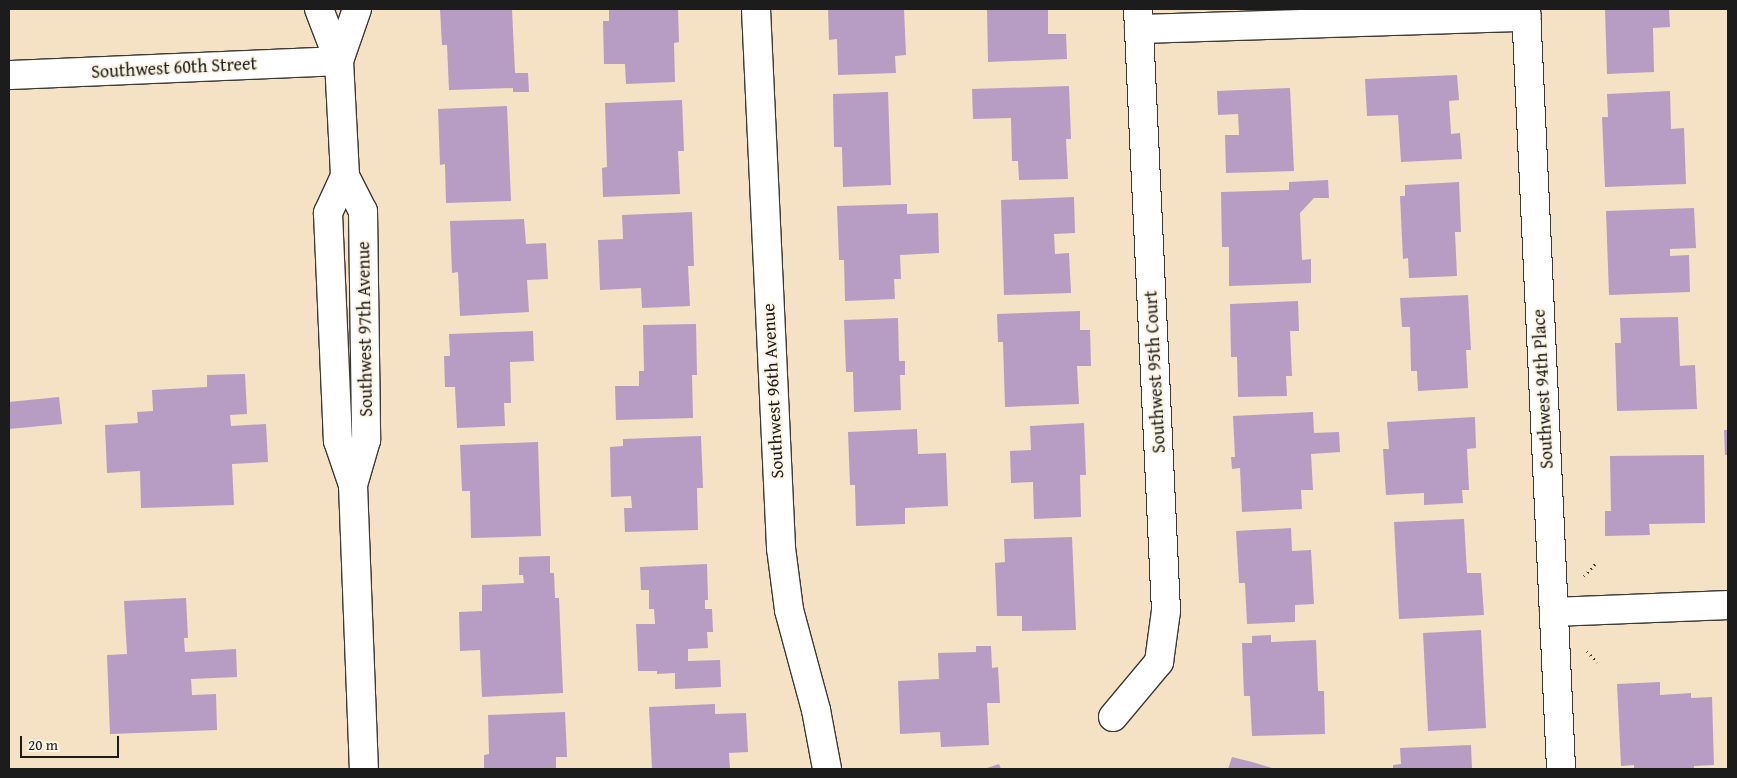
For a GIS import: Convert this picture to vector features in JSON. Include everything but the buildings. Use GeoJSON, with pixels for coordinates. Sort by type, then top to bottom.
{"type":"FeatureCollection","features":[{"type":"Feature","properties":{"kind":"street","name":"Southwest 97th Avenue"},"geometry":{"type":"LineString","coordinates":[[319,9],[339,61],[345,176],[328,213],[338,441],[353,486],[364,769]]}},
{"type":"Feature","properties":{"kind":"street","name":"Southwest 97th Avenue"},"geometry":{"type":"LineString","coordinates":[[339,61],[357,9]]}},
{"type":"Feature","properties":{"kind":"street","name":"Southwest 96th Avenue"},"geometry":{"type":"LineString","coordinates":[[756,9],[781,548],[789,610],[814,702],[827,769]]}},
{"type":"Feature","properties":{"kind":"street"},"geometry":{"type":"LineString","coordinates":[[1139,19],[1526,13]]}},
{"type":"Feature","properties":{"kind":"street","name":"Southwest 94th Place"},"geometry":{"type":"LineString","coordinates":[[1526,13],[1561,769]]}},
{"type":"Feature","properties":{"kind":"street","name":"Southwest 95th Court"},"geometry":{"type":"LineString","coordinates":[[1112,718],[1159,662],[1166,611],[1139,19]]}},
{"type":"Feature","properties":{"kind":"street","name":"Southwest 60th Street"},"geometry":{"type":"LineString","coordinates":[[9,75],[339,61]]}},
{"type":"Feature","properties":{"kind":"street"},"geometry":{"type":"LineString","coordinates":[[1554,612],[1728,605]]}},
{"type":"Feature","properties":{"kind":"path"},"geometry":{"type":"LineString","coordinates":[[1584,576],[1596,563]]}},
{"type":"Feature","properties":{"kind":"path"},"geometry":{"type":"LineString","coordinates":[[1587,651],[1597,662]]}}]}
